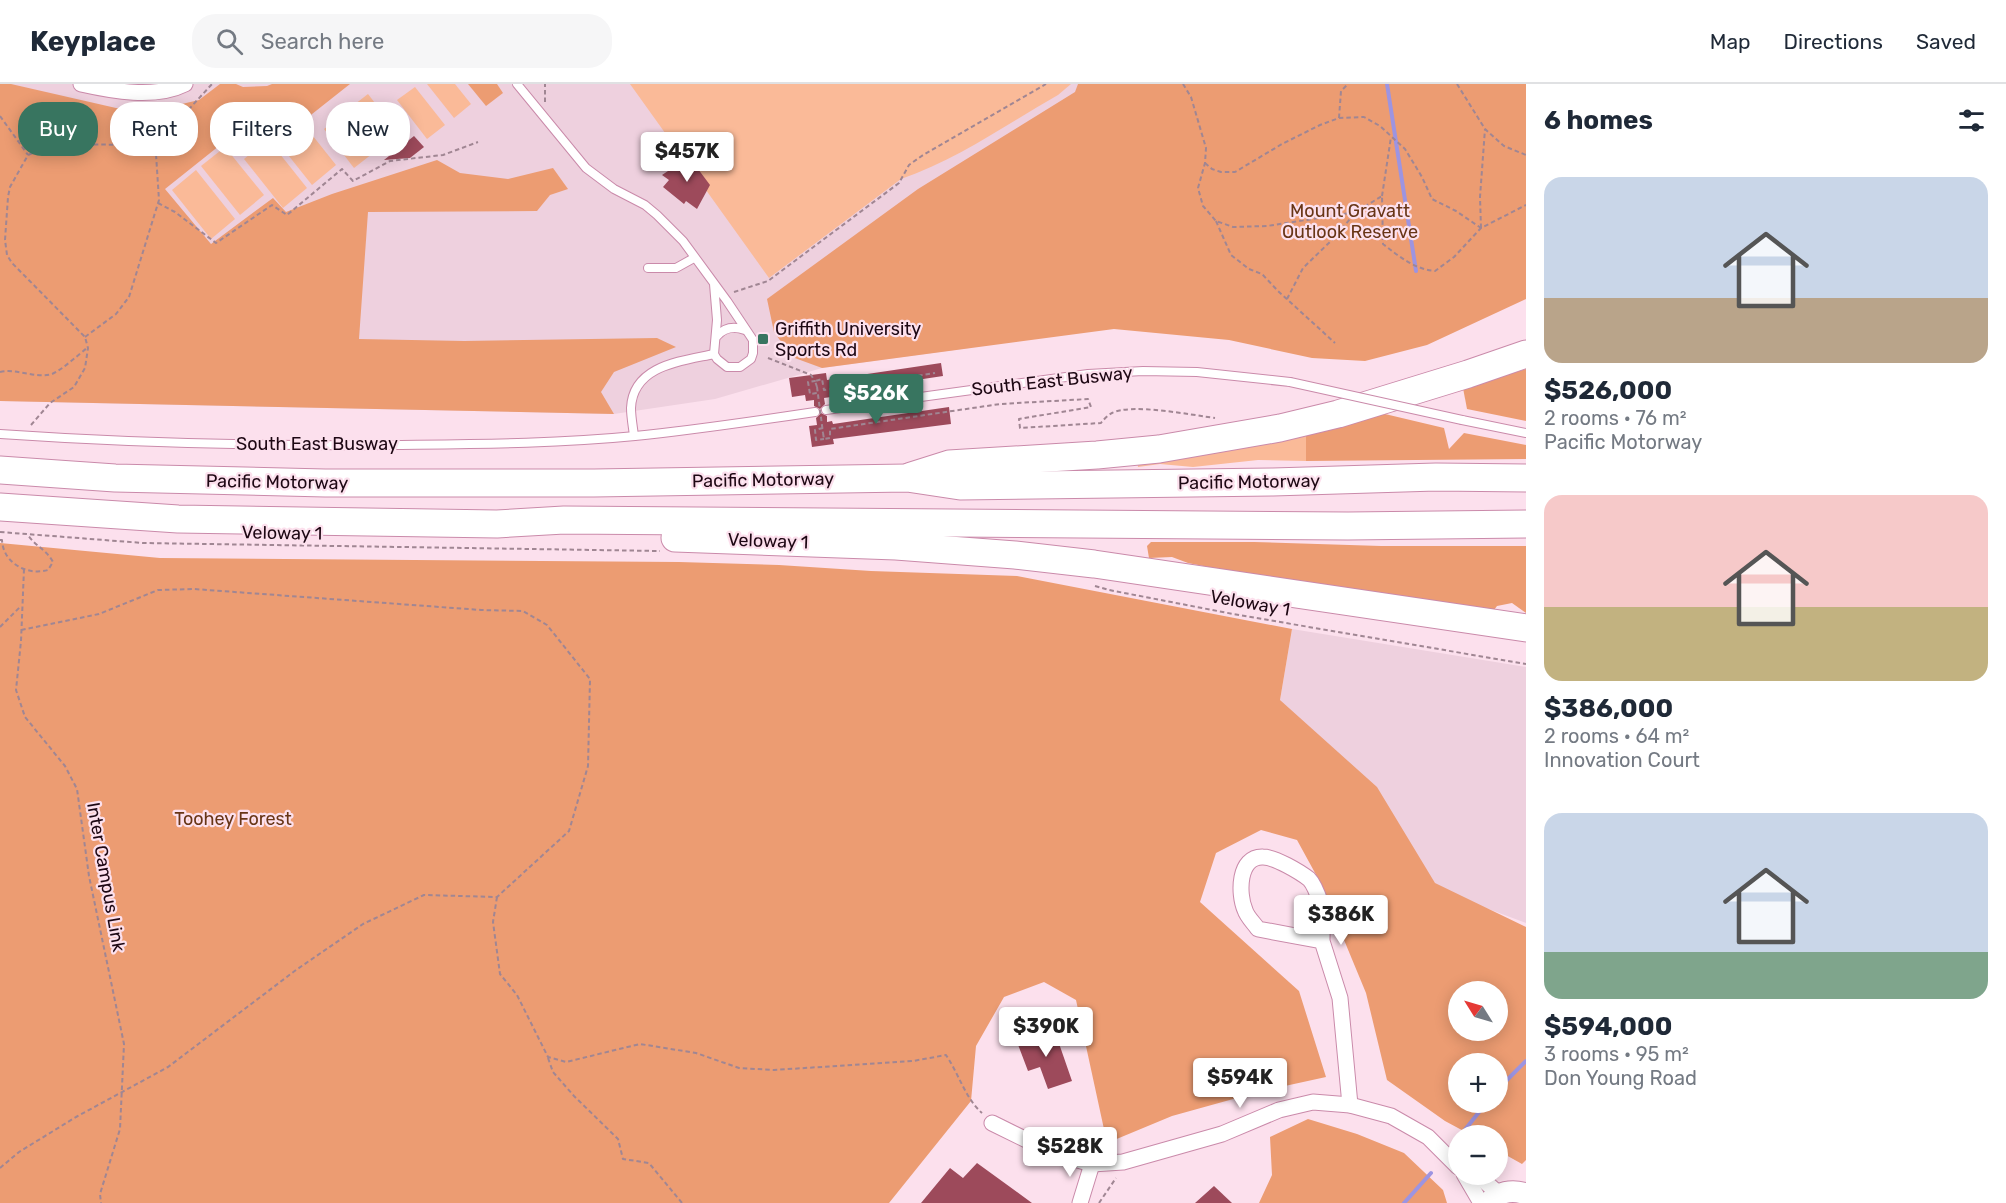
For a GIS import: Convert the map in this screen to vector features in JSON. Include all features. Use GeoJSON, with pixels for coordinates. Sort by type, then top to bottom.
{"type":"FeatureCollection","features":[{"type":"Feature","properties":{"kind":"highway"},"geometry":{"type":"LineString","coordinates":[[908,478],[949,464],[1159,449],[1269,430],[1338,414],[1526,354]]}},
{"type":"Feature","properties":{"kind":"highway","name":"Pacific Motorway"},"geometry":{"type":"LineString","coordinates":[[0,470],[115,478],[325,483],[594,483],[908,478],[960,486],[1273,482],[1436,477],[1526,478]]}},
{"type":"Feature","properties":{"kind":"highway"},"geometry":{"type":"LineString","coordinates":[[0,507],[178,519],[497,524],[564,519],[1336,526],[1526,524]]}},
{"type":"Feature","properties":{"kind":"highway"},"geometry":{"type":"LineString","coordinates":[[497,524],[525,534],[896,546],[1016,555],[1526,628]]}},
{"type":"Feature","properties":{"kind":"street"},"geometry":{"type":"LineString","coordinates":[[81,84],[117,91],[140,92],[178,88],[185,84]]}},
{"type":"Feature","properties":{"kind":"street"},"geometry":{"type":"LineString","coordinates":[[1322,941],[1258,929],[1245,911],[1241,892],[1241,880],[1252,860],[1262,857],[1278,861],[1310,880],[1321,904],[1322,941],[1340,998],[1350,1105]]}},
{"type":"Feature","properties":{"kind":"street"},"geometry":{"type":"LineString","coordinates":[[992,1123],[1053,1153],[1092,1164],[1123,1162],[1222,1134],[1279,1110],[1313,1102],[1350,1105],[1391,1116],[1428,1137],[1448,1157]]}},
{"type":"Feature","properties":{"kind":"street"},"geometry":{"type":"LineString","coordinates":[[1080,1203],[1092,1164]]}},
{"type":"Feature","properties":{"kind":"street"},"geometry":{"type":"LineString","coordinates":[[1487,1185],[1505,1194]]}},
{"type":"Feature","properties":{"kind":"street"},"geometry":{"type":"LineString","coordinates":[[1491,1185],[1505,1194]]}},
{"type":"Feature","properties":{"kind":"lane"},"geometry":{"type":"LineString","coordinates":[[517,84],[586,168],[614,189],[657,215],[682,241],[727,301],[753,340],[754,347],[751,359],[746,364],[740,367],[727,367],[717,360],[714,354],[714,341],[721,331],[733,327],[745,330]]}},
{"type":"Feature","properties":{"kind":"lane"},"geometry":{"type":"LineString","coordinates":[[648,268],[676,268],[694,258]]}},
{"type":"Feature","properties":{"kind":"lane"},"geometry":{"type":"LineString","coordinates":[[714,284],[717,304],[717,336]]}},
{"type":"Feature","properties":{"kind":"lane"},"geometry":{"type":"LineString","coordinates":[[634,436],[631,407],[636,388],[649,373],[665,365],[714,354]]}},
{"type":"Feature","properties":{"kind":"lane","name":"South East Busway"},"geometry":{"type":"LineString","coordinates":[[826,410],[1088,374],[1143,371],[1197,372],[1290,382],[1526,433]]}},
{"type":"Feature","properties":{"kind":"lane","name":"South East Busway"},"geometry":{"type":"LineString","coordinates":[[0,434],[156,443],[297,445],[517,443],[634,436],[815,412]]}},
{"type":"Feature","properties":{"kind":"path"},"geometry":{"type":"LineString","coordinates":[[196,102],[212,84]]}},
{"type":"Feature","properties":{"kind":"path"},"geometry":{"type":"LineString","coordinates":[[545,84],[545,102]]}},
{"type":"Feature","properties":{"kind":"path"},"geometry":{"type":"LineString","coordinates":[[734,292],[768,281],[899,183],[909,165],[923,154],[1046,84]]}},
{"type":"Feature","properties":{"kind":"path"},"geometry":{"type":"LineString","coordinates":[[1183,84],[1191,97],[1206,148],[1205,163],[1198,188],[1203,206],[1216,221],[1231,255],[1249,269],[1262,274],[1335,343]]}},
{"type":"Feature","properties":{"kind":"path"},"geometry":{"type":"LineString","coordinates":[[1339,118],[1341,91],[1348,84]]}},
{"type":"Feature","properties":{"kind":"path"},"geometry":{"type":"LineString","coordinates":[[1457,84],[1485,129],[1504,146],[1526,155]]}},
{"type":"Feature","properties":{"kind":"path"},"geometry":{"type":"LineString","coordinates":[[0,116],[18,141]]}},
{"type":"Feature","properties":{"kind":"path"},"geometry":{"type":"LineString","coordinates":[[1205,163],[1221,172],[1234,172],[1282,144],[1339,118],[1364,117],[1380,126],[1405,149],[1432,199],[1456,211],[1481,228]]}},
{"type":"Feature","properties":{"kind":"path"},"geometry":{"type":"LineString","coordinates":[[1481,228],[1480,197],[1485,129]]}},
{"type":"Feature","properties":{"kind":"path"},"geometry":{"type":"LineString","coordinates":[[1391,136],[1382,196],[1383,244],[1407,262],[1423,270],[1435,271],[1454,258],[1481,228],[1526,205]]}},
{"type":"Feature","properties":{"kind":"path"},"geometry":{"type":"LineString","coordinates":[[158,203],[166,206],[216,243],[272,205],[287,215],[342,169],[353,181],[390,161],[443,155],[478,142]]}},
{"type":"Feature","properties":{"kind":"path"},"geometry":{"type":"LineString","coordinates":[[27,156],[10,187],[5,244],[7,255],[12,263],[86,337],[88,348],[85,368],[75,387],[51,403],[31,425]]}},
{"type":"Feature","properties":{"kind":"path"},"geometry":{"type":"LineString","coordinates":[[86,337],[116,314],[129,297],[158,203],[156,156]]}},
{"type":"Feature","properties":{"kind":"path"},"geometry":{"type":"LineString","coordinates":[[1287,299],[1303,268],[1335,237],[1356,212],[1382,196]]}},
{"type":"Feature","properties":{"kind":"path"},"geometry":{"type":"LineString","coordinates":[[1216,221],[1233,227],[1267,226],[1356,212]]}},
{"type":"Feature","properties":{"kind":"path"},"geometry":{"type":"LineString","coordinates":[[0,248],[5,244]]}},
{"type":"Feature","properties":{"kind":"path"},"geometry":{"type":"LineString","coordinates":[[0,372],[7,370],[38,375],[53,374],[88,348]]}},
{"type":"Feature","properties":{"kind":"path"},"geometry":{"type":"LineString","coordinates":[[768,358],[811,375],[816,381],[824,439]]}},
{"type":"Feature","properties":{"kind":"path"},"geometry":{"type":"LineString","coordinates":[[817,393],[810,394],[808,382],[822,379],[824,390],[935,373]]}},
{"type":"Feature","properties":{"kind":"path"},"geometry":{"type":"LineString","coordinates":[[823,428],[815,430],[816,440],[830,438],[830,429],[949,411],[1000,404],[1088,399],[1091,407],[1019,419],[1020,428],[1101,423],[1111,413],[1122,410],[1162,411],[1220,419]]}},
{"type":"Feature","properties":{"kind":"path","name":"Veloway 1"},"geometry":{"type":"LineString","coordinates":[[0,532],[143,543],[209,545],[584,548],[665,551]]}},
{"type":"Feature","properties":{"kind":"path"},"geometry":{"type":"LineString","coordinates":[[1,540],[9,560],[24,569],[48,570],[53,562],[51,557],[28,535]]}},
{"type":"Feature","properties":{"kind":"path","name":"Inter Campus Link"},"geometry":{"type":"LineString","coordinates":[[24,569],[16,690],[25,717],[65,766],[77,789],[89,876],[124,1044],[120,1129],[100,1194],[101,1203]]}},
{"type":"Feature","properties":{"kind":"path","name":"Veloway 1"},"geometry":{"type":"LineString","coordinates":[[1088,584],[1233,614],[1526,664]]}},
{"type":"Feature","properties":{"kind":"path"},"geometry":{"type":"LineString","coordinates":[[21,630],[99,614],[138,596],[158,590],[194,589],[469,610],[523,611],[547,625],[590,679],[588,766],[569,831],[497,897],[493,922],[500,974],[517,995],[548,1057],[553,1072],[618,1140],[623,1159],[649,1163],[682,1203]]}},
{"type":"Feature","properties":{"kind":"path"},"geometry":{"type":"LineString","coordinates":[[0,627],[21,606]]}},
{"type":"Feature","properties":{"kind":"path"},"geometry":{"type":"LineString","coordinates":[[0,1168],[19,1152],[76,1117],[168,1067],[296,970],[363,924],[424,895],[497,897]]}},
{"type":"Feature","properties":{"kind":"path"},"geometry":{"type":"LineString","coordinates":[[548,1057],[566,1062],[640,1044],[696,1053],[739,1068],[774,1070],[913,1061],[946,1055],[957,1071],[965,1091],[978,1110],[992,1123]]}},
{"type":"Feature","properties":{"kind":"path"},"geometry":{"type":"LineString","coordinates":[[1099,1203],[1119,1173],[1123,1162]]}},
{"type":"Feature","properties":{"kind":"shaded area"},"geometry":{"type":"Polygon","coordinates":[[[0,84],[1131,84],[969,348],[822,368],[715,399],[614,414],[0,401],[0,84]]]}},
{"type":"Feature","properties":{"kind":"shaded area"},"geometry":{"type":"Polygon","coordinates":[[[427,84],[455,84],[471,104],[454,118],[427,84]]]}},
{"type":"Feature","properties":{"kind":"shaded area"},"geometry":{"type":"Polygon","coordinates":[[[630,84],[1071,84],[1058,95],[962,152],[901,179],[769,278],[630,84]]]}},
{"type":"Feature","properties":{"kind":"shaded area"},"geometry":{"type":"Polygon","coordinates":[[[415,87],[445,125],[427,139],[410,117],[410,102],[397,100],[415,87]]]}},
{"type":"Feature","properties":{"kind":"shaded area"},"geometry":{"type":"Polygon","coordinates":[[[368,94],[374,102],[358,102],[368,94]]]}},
{"type":"Feature","properties":{"kind":"shaded area"},"geometry":{"type":"Polygon","coordinates":[[[314,137],[326,152],[326,156],[329,156],[336,165],[312,185],[289,156],[314,156],[314,137]]]}},
{"type":"Feature","properties":{"kind":"shaded area"},"geometry":{"type":"Polygon","coordinates":[[[214,156],[232,156],[264,195],[240,215],[201,166],[214,156]]]}},
{"type":"Feature","properties":{"kind":"shaded area"},"geometry":{"type":"Polygon","coordinates":[[[248,156],[282,156],[307,188],[283,208],[244,159],[248,156]]]}},
{"type":"Feature","properties":{"kind":"shaded area"},"geometry":{"type":"Polygon","coordinates":[[[345,156],[369,156],[354,168],[345,156]]]}},
{"type":"Feature","properties":{"kind":"shaded area"},"geometry":{"type":"Polygon","coordinates":[[[196,170],[235,219],[211,239],[172,190],[196,170]]]}},
{"type":"Feature","properties":{"kind":"shaded area"},"geometry":{"type":"Polygon","coordinates":[[[1306,432],[1306,461],[1258,460],[1193,467],[1160,464],[1138,467],[1137,460],[1306,432]]]}},
{"type":"Feature","properties":{"kind":"shaded area"},"geometry":{"type":"Polygon","coordinates":[[[1292,629],[1526,667],[1526,923],[1435,889],[1280,700],[1292,629]]]}},
{"type":"Feature","properties":{"kind":"green space"},"geometry":{"type":"Polygon","coordinates":[[[0,84],[11,84],[90,102],[18,102],[18,156],[98,156],[98,104],[110,107],[110,156],[198,156],[198,102],[190,102],[199,100],[220,84],[236,84],[243,87],[272,84],[350,84],[314,112],[314,102],[210,102],[210,153],[165,189],[211,244],[273,198],[286,212],[332,194],[437,160],[460,173],[508,179],[553,168],[568,189],[550,195],[537,211],[368,212],[359,339],[464,341],[657,338],[676,347],[614,372],[601,392],[614,414],[0,401],[0,84]]]}},
{"type":"Feature","properties":{"kind":"green space"},"geometry":{"type":"Polygon","coordinates":[[[468,84],[497,84],[503,93],[486,106],[468,84]]]}},
{"type":"Feature","properties":{"kind":"green space","name":"Mount Gravatt Outlook Reserve"},"geometry":{"type":"Polygon","coordinates":[[[1078,84],[1526,84],[1526,299],[1427,345],[1365,361],[1312,358],[1229,340],[1114,329],[822,368],[792,357],[774,332],[767,299],[918,189],[1075,92],[1078,84]]]}},
{"type":"Feature","properties":{"kind":"green space"},"geometry":{"type":"Polygon","coordinates":[[[1526,369],[1526,421],[1467,409],[1463,388],[1526,369]]]}},
{"type":"Feature","properties":{"kind":"green space"},"geometry":{"type":"Polygon","coordinates":[[[1385,414],[1444,428],[1449,449],[1464,433],[1526,445],[1526,459],[1306,461],[1306,432],[1385,414]]]}},
{"type":"Feature","properties":{"kind":"green space"},"geometry":{"type":"Polygon","coordinates":[[[1151,542],[1526,546],[1526,613],[1512,603],[1497,606],[1491,614],[1254,576],[1188,563],[1172,557],[1149,558],[1147,546],[1151,542]]]}},
{"type":"Feature","properties":{"kind":"green space","name":"Toohey Forest"},"geometry":{"type":"Polygon","coordinates":[[[0,543],[160,558],[679,562],[1017,576],[1292,629],[1280,700],[1377,787],[1435,883],[1526,927],[1526,1160],[1522,1164],[1508,1156],[1508,1125],[1452,1125],[1387,1080],[1366,993],[1320,882],[1297,840],[1261,830],[1216,853],[1200,902],[1299,991],[1326,1077],[1262,1091],[1172,1116],[1107,1143],[1076,1000],[1044,982],[1004,997],[976,1046],[971,1101],[889,1203],[0,1203],[0,543]]]}},
{"type":"Feature","properties":{"kind":"green space"},"geometry":{"type":"Polygon","coordinates":[[[1308,1119],[1357,1134],[1404,1153],[1443,1190],[1447,1203],[1259,1203],[1272,1175],[1270,1137],[1308,1119]]]}},
{"type":"Feature","properties":{"kind":"building"},"geometry":{"type":"Polygon","coordinates":[[[414,136],[424,147],[410,158],[384,160],[389,156],[410,156],[410,139],[414,136]]]}},
{"type":"Feature","properties":{"kind":"building"},"geometry":{"type":"Polygon","coordinates":[[[689,157],[710,185],[697,209],[686,201],[684,204],[663,187],[669,180],[662,175],[689,157]]]}},
{"type":"Feature","properties":{"kind":"building"},"geometry":{"type":"Polygon","coordinates":[[[941,363],[943,376],[830,393],[831,397],[824,398],[825,404],[820,409],[814,406],[814,400],[806,401],[805,395],[792,397],[789,378],[826,373],[827,380],[941,363]]]}},
{"type":"Feature","properties":{"kind":"building"},"geometry":{"type":"Polygon","coordinates":[[[949,407],[951,424],[833,439],[834,444],[812,447],[809,426],[817,425],[816,418],[821,413],[827,416],[827,422],[832,421],[833,424],[949,407]]]}},
{"type":"Feature","properties":{"kind":"building"},"geometry":{"type":"Polygon","coordinates":[[[1054,1029],[1072,1081],[1048,1089],[1040,1067],[1028,1071],[1017,1042],[1054,1029]]]}},
{"type":"Feature","properties":{"kind":"building"},"geometry":{"type":"Polygon","coordinates":[[[977,1163],[1032,1203],[921,1203],[950,1168],[963,1178],[977,1163]]]}},
{"type":"Feature","properties":{"kind":"building"},"geometry":{"type":"Polygon","coordinates":[[[1214,1186],[1232,1203],[1195,1203],[1214,1186]]]}},
{"type":"Feature","properties":{"kind":"waterway"},"geometry":{"type":"LineString","coordinates":[[1387,84],[1416,271]]}},
{"type":"Feature","properties":{"kind":"waterway"},"geometry":{"type":"LineString","coordinates":[[1508,1079],[1526,1061]]}},
{"type":"Feature","properties":{"kind":"waterway"},"geometry":{"type":"LineString","coordinates":[[1469,1125],[1478,1113]]}},
{"type":"Feature","properties":{"kind":"waterway"},"geometry":{"type":"LineString","coordinates":[[1404,1203],[1431,1173]]}},
{"type":"Feature","properties":{"kind":"place","name":"Griffith University Sports Rd"},"geometry":{"type":"Point","coordinates":[763,339]}}]}
